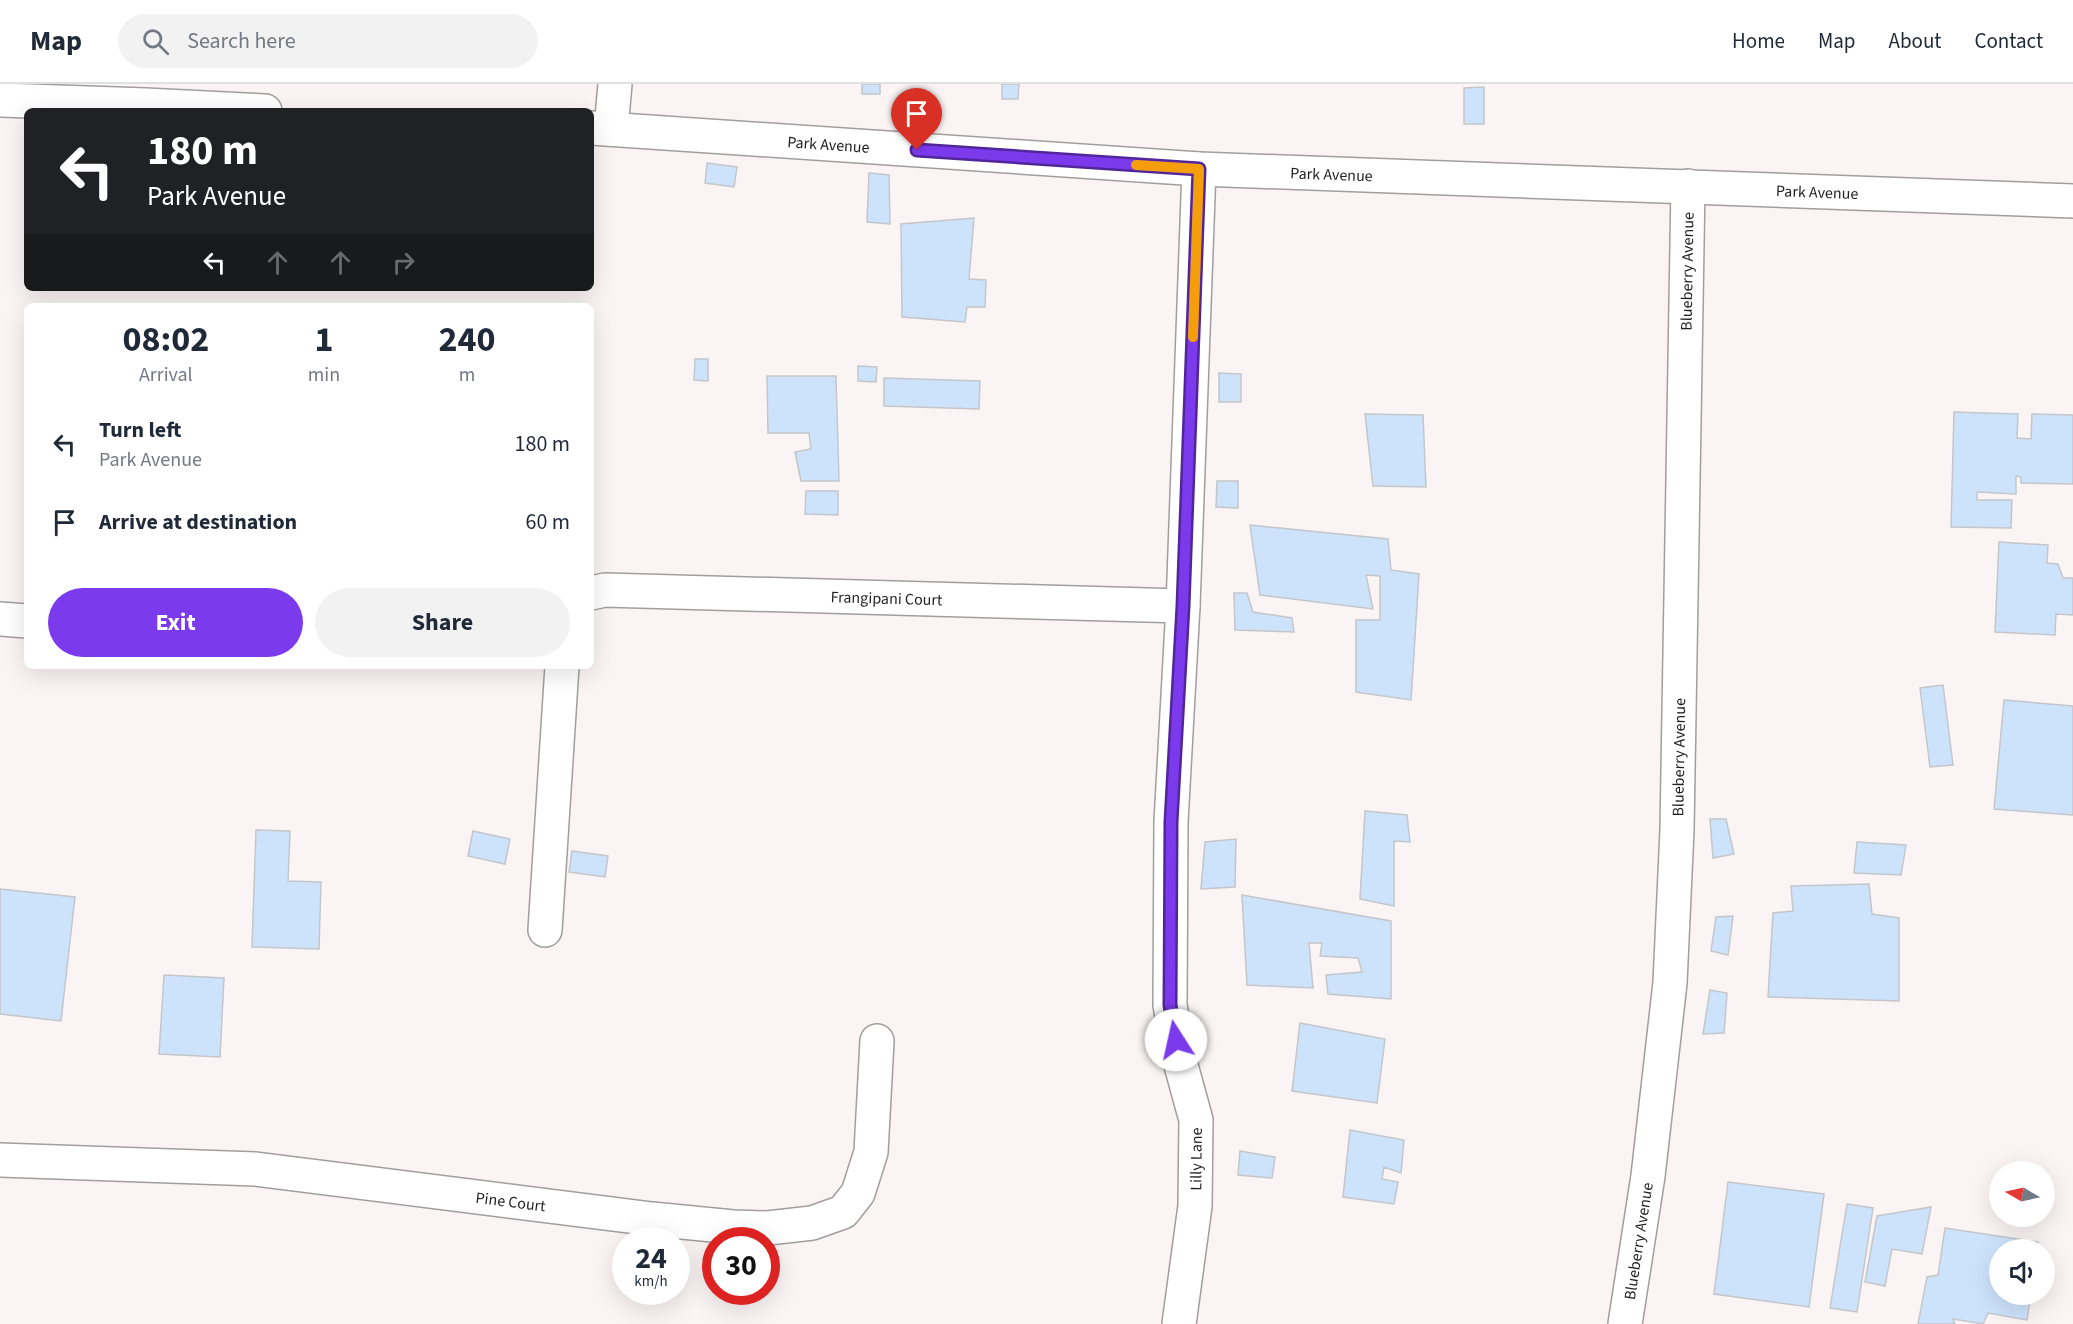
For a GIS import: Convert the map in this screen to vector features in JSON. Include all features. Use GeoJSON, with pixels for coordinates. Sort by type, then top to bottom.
{"type":"FeatureCollection","features":[{"type":"Feature","properties":{"kind":"street"},"geometry":{"type":"LineString","coordinates":[[601,129],[615,84]]}},
{"type":"Feature","properties":{"kind":"street"},"geometry":{"type":"LineString","coordinates":[[0,100],[147,94],[245,108]]}},
{"type":"Feature","properties":{"kind":"street","name":"Park Avenue"},"geometry":{"type":"LineString","coordinates":[[601,129],[1199,169],[2073,201]]}},
{"type":"Feature","properties":{"kind":"street","name":"Lilly Lane"},"geometry":{"type":"LineString","coordinates":[[1179,1324],[1195,1206],[1196,1120],[1179,1058],[1170,1005],[1171,822],[1183,606],[1199,169]]}},
{"type":"Feature","properties":{"kind":"street","name":"Blueberry Avenue"},"geometry":{"type":"LineString","coordinates":[[1624,1324],[1648,1176],[1670,982],[1677,830],[1688,186]]}},
{"type":"Feature","properties":{"kind":"street","name":"Frangipani Court"},"geometry":{"type":"LineString","coordinates":[[594,592],[605,590],[1183,606]]}},
{"type":"Feature","properties":{"kind":"street"},"geometry":{"type":"LineString","coordinates":[[0,619],[24,621]]}},
{"type":"Feature","properties":{"kind":"street"},"geometry":{"type":"LineString","coordinates":[[545,930],[562,669]]}},
{"type":"Feature","properties":{"kind":"street","name":"Pine Court"},"geometry":{"type":"LineString","coordinates":[[0,1160],[256,1169],[652,1219],[733,1227],[768,1228],[812,1223],[843,1212],[858,1193],[871,1152],[878,1041]]}},
{"type":"Feature","properties":{"kind":"building"},"geometry":{"type":"Polygon","coordinates":[[[862,84],[880,84],[880,94],[862,94],[862,84]]]}},
{"type":"Feature","properties":{"kind":"building"},"geometry":{"type":"Polygon","coordinates":[[[1002,84],[1019,84],[1018,99],[1002,99],[1002,84]]]}},
{"type":"Feature","properties":{"kind":"building"},"geometry":{"type":"Polygon","coordinates":[[[1484,87],[1484,124],[1464,124],[1464,88],[1484,87]]]}},
{"type":"Feature","properties":{"kind":"building"},"geometry":{"type":"Polygon","coordinates":[[[707,163],[737,167],[734,187],[705,183],[707,163]]]}},
{"type":"Feature","properties":{"kind":"building"},"geometry":{"type":"Polygon","coordinates":[[[869,173],[889,175],[890,224],[867,222],[869,173]]]}},
{"type":"Feature","properties":{"kind":"building"},"geometry":{"type":"Polygon","coordinates":[[[974,218],[969,279],[986,280],[985,307],[967,307],[965,322],[902,317],[901,224],[974,218]]]}},
{"type":"Feature","properties":{"kind":"building"},"geometry":{"type":"Polygon","coordinates":[[[695,359],[708,359],[708,381],[694,380],[695,359]]]}},
{"type":"Feature","properties":{"kind":"building"},"geometry":{"type":"Polygon","coordinates":[[[858,366],[877,367],[876,382],[858,381],[858,366]]]}},
{"type":"Feature","properties":{"kind":"building"},"geometry":{"type":"Polygon","coordinates":[[[1219,373],[1241,374],[1241,402],[1219,402],[1219,373]]]}},
{"type":"Feature","properties":{"kind":"building"},"geometry":{"type":"Polygon","coordinates":[[[767,376],[836,376],[839,481],[801,481],[795,452],[811,449],[809,433],[768,433],[767,376]]]}},
{"type":"Feature","properties":{"kind":"building"},"geometry":{"type":"Polygon","coordinates":[[[884,378],[980,381],[979,409],[884,406],[884,378]]]}},
{"type":"Feature","properties":{"kind":"building"},"geometry":{"type":"Polygon","coordinates":[[[1954,412],[2018,414],[2017,438],[2031,439],[2032,414],[2073,415],[2073,484],[2021,483],[2021,477],[2016,476],[2016,494],[1977,492],[1977,500],[2012,500],[2011,528],[1951,527],[1954,412]]]}},
{"type":"Feature","properties":{"kind":"building"},"geometry":{"type":"Polygon","coordinates":[[[1365,414],[1423,415],[1426,487],[1373,486],[1365,414]]]}},
{"type":"Feature","properties":{"kind":"building"},"geometry":{"type":"Polygon","coordinates":[[[1217,481],[1238,481],[1238,508],[1216,507],[1217,481]]]}},
{"type":"Feature","properties":{"kind":"building"},"geometry":{"type":"Polygon","coordinates":[[[806,491],[838,491],[838,515],[805,514],[806,491]]]}},
{"type":"Feature","properties":{"kind":"building"},"geometry":{"type":"Polygon","coordinates":[[[1250,525],[1388,539],[1391,570],[1419,574],[1411,700],[1356,692],[1356,620],[1380,620],[1380,576],[1366,575],[1373,609],[1260,595],[1250,525]]]}},
{"type":"Feature","properties":{"kind":"building"},"geometry":{"type":"Polygon","coordinates":[[[1999,542],[2048,545],[2047,563],[2058,564],[2063,578],[2073,578],[2073,615],[2056,614],[2055,635],[1995,632],[1999,542]]]}},
{"type":"Feature","properties":{"kind":"building"},"geometry":{"type":"Polygon","coordinates":[[[1234,593],[1247,593],[1253,612],[1292,618],[1294,632],[1235,630],[1234,593]]]}},
{"type":"Feature","properties":{"kind":"building"},"geometry":{"type":"Polygon","coordinates":[[[1943,685],[1953,765],[1930,767],[1920,688],[1943,685]]]}},
{"type":"Feature","properties":{"kind":"building"},"geometry":{"type":"Polygon","coordinates":[[[2004,700],[2073,706],[2073,815],[1994,809],[2004,700]]]}},
{"type":"Feature","properties":{"kind":"building"},"geometry":{"type":"Polygon","coordinates":[[[1365,811],[1407,815],[1410,842],[1394,841],[1394,906],[1360,899],[1365,811]]]}},
{"type":"Feature","properties":{"kind":"building"},"geometry":{"type":"Polygon","coordinates":[[[1710,819],[1726,819],[1734,854],[1713,858],[1710,819]]]}},
{"type":"Feature","properties":{"kind":"building"},"geometry":{"type":"Polygon","coordinates":[[[256,830],[290,831],[288,881],[321,882],[319,949],[252,947],[256,830]]]}},
{"type":"Feature","properties":{"kind":"building"},"geometry":{"type":"Polygon","coordinates":[[[473,831],[510,839],[505,864],[468,856],[473,831]]]}},
{"type":"Feature","properties":{"kind":"building"},"geometry":{"type":"Polygon","coordinates":[[[1236,839],[1235,887],[1201,889],[1205,842],[1236,839]]]}},
{"type":"Feature","properties":{"kind":"building"},"geometry":{"type":"Polygon","coordinates":[[[1857,842],[1906,845],[1901,875],[1854,873],[1857,842]]]}},
{"type":"Feature","properties":{"kind":"building"},"geometry":{"type":"Polygon","coordinates":[[[572,851],[608,856],[605,877],[569,872],[572,851]]]}},
{"type":"Feature","properties":{"kind":"building"},"geometry":{"type":"Polygon","coordinates":[[[1869,884],[1872,914],[1899,918],[1899,1001],[1768,997],[1773,913],[1793,911],[1791,886],[1869,884]]]}},
{"type":"Feature","properties":{"kind":"building"},"geometry":{"type":"Polygon","coordinates":[[[0,889],[75,897],[61,1021],[0,1014],[0,889]]]}},
{"type":"Feature","properties":{"kind":"building"},"geometry":{"type":"Polygon","coordinates":[[[1242,895],[1391,921],[1391,999],[1328,994],[1326,975],[1362,972],[1358,958],[1320,956],[1322,943],[1309,943],[1313,988],[1247,985],[1242,895]]]}},
{"type":"Feature","properties":{"kind":"building"},"geometry":{"type":"Polygon","coordinates":[[[1733,916],[1728,955],[1711,951],[1716,917],[1733,916]]]}},
{"type":"Feature","properties":{"kind":"building"},"geometry":{"type":"Polygon","coordinates":[[[164,975],[224,978],[220,1057],[159,1054],[164,975]]]}},
{"type":"Feature","properties":{"kind":"building"},"geometry":{"type":"Polygon","coordinates":[[[1710,990],[1727,993],[1724,1033],[1703,1034],[1710,990]]]}},
{"type":"Feature","properties":{"kind":"building"},"geometry":{"type":"Polygon","coordinates":[[[1300,1023],[1385,1039],[1377,1103],[1292,1091],[1300,1023]]]}},
{"type":"Feature","properties":{"kind":"building"},"geometry":{"type":"Polygon","coordinates":[[[1350,1130],[1404,1140],[1401,1173],[1384,1167],[1382,1179],[1398,1182],[1394,1204],[1343,1197],[1350,1130]]]}},
{"type":"Feature","properties":{"kind":"building"},"geometry":{"type":"Polygon","coordinates":[[[1240,1151],[1275,1157],[1272,1178],[1238,1175],[1240,1151]]]}},
{"type":"Feature","properties":{"kind":"building"},"geometry":{"type":"Polygon","coordinates":[[[1728,1182],[1824,1194],[1809,1307],[1714,1294],[1728,1182]]]}},
{"type":"Feature","properties":{"kind":"building"},"geometry":{"type":"Polygon","coordinates":[[[1847,1204],[1873,1208],[1857,1312],[1830,1308],[1847,1204]]]}},
{"type":"Feature","properties":{"kind":"building"},"geometry":{"type":"Polygon","coordinates":[[[1931,1207],[1922,1254],[1892,1249],[1885,1286],[1865,1282],[1877,1216],[1931,1207]]]}},
{"type":"Feature","properties":{"kind":"building"},"geometry":{"type":"Polygon","coordinates":[[[1945,1228],[2018,1239],[1989,1239],[1989,1305],[2029,1305],[2027,1320],[1988,1313],[1983,1324],[1953,1319],[1955,1324],[1918,1324],[1927,1277],[1938,1275],[1945,1228]]]}},
{"type":"Feature","properties":{"kind":"slow traffic"},"geometry":{"type":"LineString","coordinates":[[1136,165],[1199,169],[1193,337]]}},
{"type":"Feature","properties":{"kind":"route"},"geometry":{"type":"LineString","coordinates":[[917,150],[1199,169],[1183,606],[1171,822],[1170,1005],[1176,1040]]}}]}
